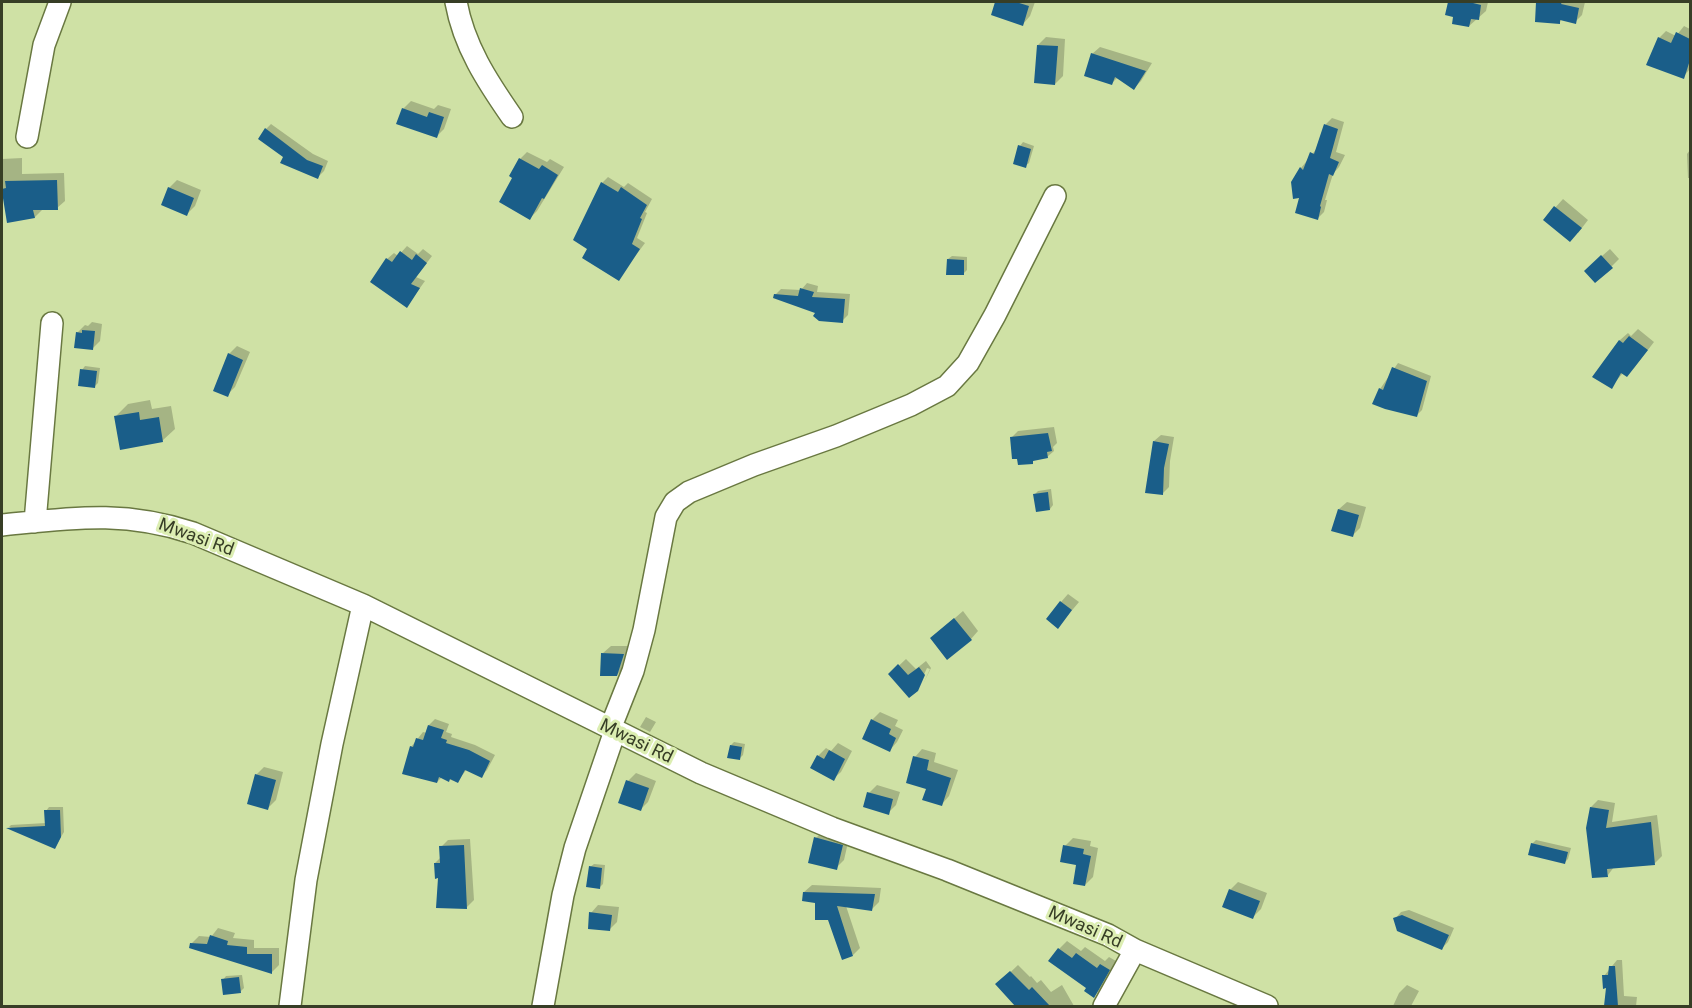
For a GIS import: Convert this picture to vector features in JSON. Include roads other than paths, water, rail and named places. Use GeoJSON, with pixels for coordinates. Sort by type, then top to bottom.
{"type":"FeatureCollection","features":[{"type":"Feature","properties":{"kind":"street"},"geometry":{"type":"LineString","coordinates":[[27,137],[44,45],[60,2]]}},
{"type":"Feature","properties":{"kind":"street"},"geometry":{"type":"LineString","coordinates":[[456,2],[467,43],[487,82],[512,117]]}},
{"type":"Feature","properties":{"kind":"street"},"geometry":{"type":"LineString","coordinates":[[543,1006],[561,905],[575,848],[633,671],[644,630],[666,517],[675,502],[689,492],[743,469],[836,436],[911,405],[946,386],[968,363],[1055,196]]}},
{"type":"Feature","properties":{"kind":"street"},"geometry":{"type":"LineString","coordinates":[[35,522],[52,323]]}},
{"type":"Feature","properties":{"kind":"street","name":"Mwasi Rd"},"geometry":{"type":"LineString","coordinates":[[2,525],[79,517],[125,518],[165,524],[193,533],[363,605],[701,773],[810,819],[947,870],[1108,935],[1135,950],[1267,1006]]}},
{"type":"Feature","properties":{"kind":"street"},"geometry":{"type":"LineString","coordinates":[[290,1006],[306,880],[332,744],[363,605]]}},
{"type":"Feature","properties":{"kind":"street"},"geometry":{"type":"LineString","coordinates":[[1104,1006],[1135,950]]}}]}
